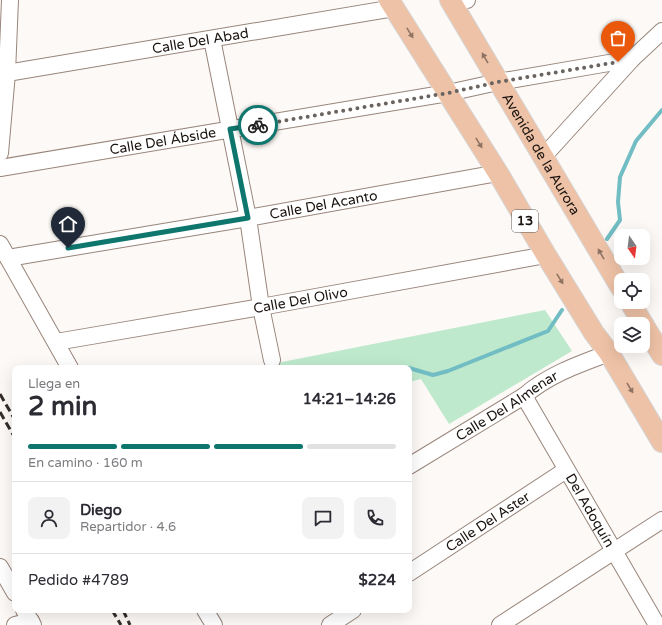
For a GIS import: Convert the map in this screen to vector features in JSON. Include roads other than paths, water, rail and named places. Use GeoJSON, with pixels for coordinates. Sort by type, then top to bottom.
{"type":"FeatureCollection","features":[{"type":"Feature","properties":{"kind":"main road","name":"Avenida de la Aurora"},"geometry":{"type":"LineString","coordinates":[[456,1],[498,82],[614,276]]}},
{"type":"Feature","properties":{"kind":"main road","name":"13"},"geometry":{"type":"LineString","coordinates":[[392,4],[498,173],[594,333],[609,353],[662,442]]}},
{"type":"Feature","properties":{"kind":"main road"},"geometry":{"type":"LineString","coordinates":[[650,335],[662,355]]}},
{"type":"Feature","properties":{"kind":"street"},"geometry":{"type":"LineString","coordinates":[[0,153],[7,73],[10,0]]}},
{"type":"Feature","properties":{"kind":"street","name":"Calle Del Abad"},"geometry":{"type":"LineString","coordinates":[[7,73],[212,39],[392,4]]}},
{"type":"Feature","properties":{"kind":"street"},"geometry":{"type":"LineString","coordinates":[[543,157],[632,59],[662,31]]}},
{"type":"Feature","properties":{"kind":"street"},"geometry":{"type":"LineString","coordinates":[[212,39],[248,218],[261,307],[272,360]]}},
{"type":"Feature","properties":{"kind":"street","name":"Calle Del Ábside"},"geometry":{"type":"LineString","coordinates":[[0,168],[448,93],[498,82],[632,59]]}},
{"type":"Feature","properties":{"kind":"street","name":"Calle Del Acanto"},"geometry":{"type":"LineString","coordinates":[[4,251],[248,218],[498,173]]}},
{"type":"Feature","properties":{"kind":"street"},"geometry":{"type":"LineString","coordinates":[[4,251],[68,365]]}},
{"type":"Feature","properties":{"kind":"street","name":"Calle Del Olivo"},"geometry":{"type":"LineString","coordinates":[[56,342],[261,307],[546,255]]}},
{"type":"Feature","properties":{"kind":"street","name":"Calle Del Almenar"},"geometry":{"type":"LineString","coordinates":[[412,464],[524,396],[533,388],[552,376],[609,353]]}},
{"type":"Feature","properties":{"kind":"street","name":"Del Adoquín"},"geometry":{"type":"LineString","coordinates":[[524,396],[657,625]]}},
{"type":"Feature","properties":{"kind":"street","name":"Calle Del Aster"},"geometry":{"type":"LineString","coordinates":[[412,571],[566,470]]}},
{"type":"Feature","properties":{"kind":"street"},"geometry":{"type":"LineString","coordinates":[[500,625],[662,520]]}},
{"type":"Feature","properties":{"kind":"street"},"geometry":{"type":"LineString","coordinates":[[0,567],[12,588]]}},
{"type":"Feature","properties":{"kind":"street"},"geometry":{"type":"LineString","coordinates":[[207,613],[214,625]]}},
{"type":"Feature","properties":{"kind":"street"},"geometry":{"type":"LineString","coordinates":[[330,625],[348,613]]}},
{"type":"Feature","properties":{"kind":"street"},"geometry":{"type":"LineString","coordinates":[[15,625],[29,619]]}},
{"type":"Feature","properties":{"kind":"waterway"},"geometry":{"type":"LineString","coordinates":[[607,239],[620,220],[618,202],[620,177],[636,141],[662,110]]}},
{"type":"Feature","properties":{"kind":"waterway"},"geometry":{"type":"LineString","coordinates":[[412,369],[433,375],[448,371],[548,331],[562,310]]}},
{"type":"Feature","properties":{"kind":"railway"},"geometry":{"type":"LineString","coordinates":[[0,394],[12,415]]}},
{"type":"Feature","properties":{"kind":"railway"},"geometry":{"type":"LineString","coordinates":[[0,412],[12,433]]}},
{"type":"Feature","properties":{"kind":"railway"},"geometry":{"type":"LineString","coordinates":[[114,613],[121,625]]}},
{"type":"Feature","properties":{"kind":"railway"},"geometry":{"type":"LineString","coordinates":[[124,613],[130,625]]}}]}
